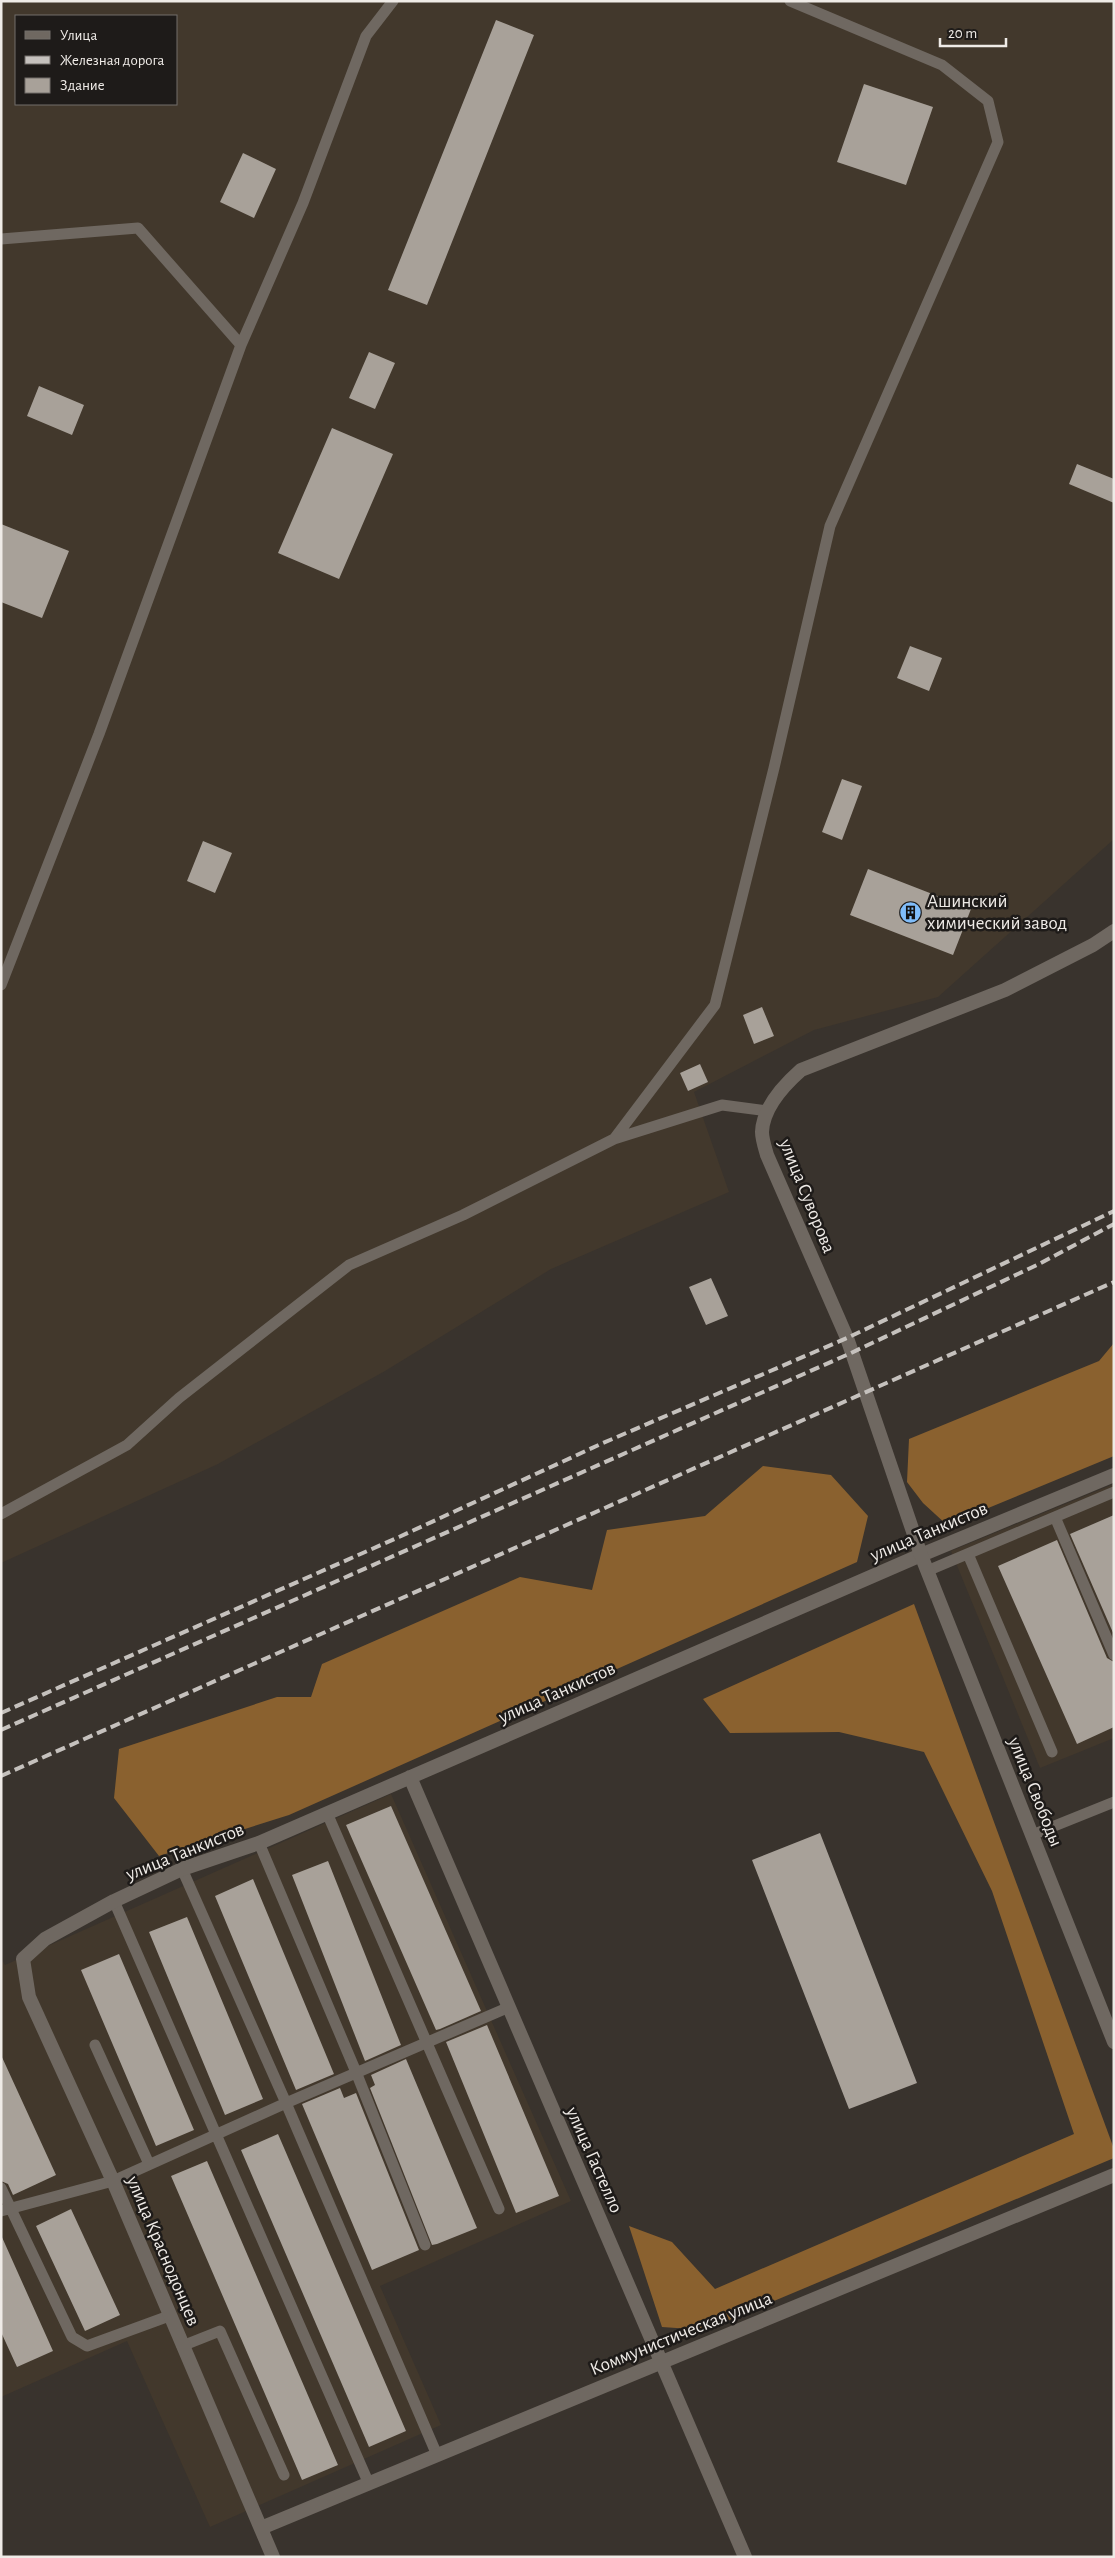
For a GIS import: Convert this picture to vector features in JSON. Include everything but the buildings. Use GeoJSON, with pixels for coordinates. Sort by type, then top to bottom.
{"type":"FeatureCollection","features":[{"type":"Feature","properties":{"kind":"street","name":"улица Суворова"},"geometry":{"type":"LineString","coordinates":[[921,1555],[847,1338],[767,1155],[762,1132],[768,1111],[783,1086],[801,1070],[1006,990],[1094,945],[1114,931]]}},
{"type":"Feature","properties":{"kind":"street","name":"улица Танкистов"},"geometry":{"type":"LineString","coordinates":[[23,1959],[45,1939],[114,1901],[182,1869],[258,1843],[327,1814],[921,1555],[1114,1475]]}},
{"type":"Feature","properties":{"kind":"street","name":"улица Свободы"},"geometry":{"type":"LineString","coordinates":[[921,1555],[1114,2042]]}},
{"type":"Feature","properties":{"kind":"street","name":"улица Гастелло"},"geometry":{"type":"LineString","coordinates":[[410,1777],[507,2008],[745,2557]]}},
{"type":"Feature","properties":{"kind":"street","name":"улица Краснодонцев"},"geometry":{"type":"LineString","coordinates":[[23,1959],[29,1996],[113,2181],[273,2557]]}},
{"type":"Feature","properties":{"kind":"street","name":"Коммунистическая улица"},"geometry":{"type":"LineString","coordinates":[[262,2528],[1114,2175]]}},
{"type":"Feature","properties":{"kind":"lane"},"geometry":{"type":"LineString","coordinates":[[1,985],[99,734],[241,345],[302,203],[366,36],[393,1]]}},
{"type":"Feature","properties":{"kind":"lane"},"geometry":{"type":"LineString","coordinates":[[614,1139],[715,1005],[774,768],[830,526],[998,142],[988,101],[942,65],[790,1]]}},
{"type":"Feature","properties":{"kind":"lane"},"geometry":{"type":"LineString","coordinates":[[1,239],[138,228],[241,345]]}},
{"type":"Feature","properties":{"kind":"lane"},"geometry":{"type":"LineString","coordinates":[[1,1514],[126,1445],[179,1398],[349,1265],[464,1215],[614,1139],[722,1105],[768,1111]]}},
{"type":"Feature","properties":{"kind":"lane"},"geometry":{"type":"LineString","coordinates":[[928,1571],[1114,1492]]}},
{"type":"Feature","properties":{"kind":"lane"},"geometry":{"type":"LineString","coordinates":[[1055,1517],[1114,1655]]}},
{"type":"Feature","properties":{"kind":"lane"},"geometry":{"type":"LineString","coordinates":[[968,1554],[1052,1752]]}},
{"type":"Feature","properties":{"kind":"lane"},"geometry":{"type":"LineString","coordinates":[[1032,1835],[1113,1800]]}},
{"type":"Feature","properties":{"kind":"lane"},"geometry":{"type":"LineString","coordinates":[[327,1814],[499,2208]]}},
{"type":"Feature","properties":{"kind":"lane"},"geometry":{"type":"LineString","coordinates":[[258,1843],[356,2072],[424,2245]]}},
{"type":"Feature","properties":{"kind":"lane"},"geometry":{"type":"LineString","coordinates":[[182,1869],[286,2103],[438,2455]]}},
{"type":"Feature","properties":{"kind":"lane"},"geometry":{"type":"LineString","coordinates":[[114,1901],[369,2484]]}},
{"type":"Feature","properties":{"kind":"lane"},"geometry":{"type":"LineString","coordinates":[[6,2210],[113,2181],[356,2072],[507,2008]]}},
{"type":"Feature","properties":{"kind":"lane"},"geometry":{"type":"LineString","coordinates":[[95,2045],[149,2164]]}},
{"type":"Feature","properties":{"kind":"lane"},"geometry":{"type":"LineString","coordinates":[[1,2188],[6,2210],[72,2337],[87,2346],[169,2316]]}},
{"type":"Feature","properties":{"kind":"lane"},"geometry":{"type":"LineString","coordinates":[[182,2346],[220,2331],[284,2475]]}},
{"type":"Feature","properties":{"kind":"shaded area"},"geometry":{"type":"Polygon","coordinates":[[[1,1],[1114,1],[1114,839],[938,997],[814,1030],[694,1092],[729,1192],[551,1269],[385,1371],[218,1464],[1,1563],[1,1]]]}},
{"type":"Feature","properties":{"kind":"shaded area"},"geometry":{"type":"Polygon","coordinates":[[[1114,1343],[1114,1456],[947,1525],[923,1503],[907,1482],[909,1439],[1099,1361],[1114,1343]]]}},
{"type":"Feature","properties":{"kind":"shaded area"},"geometry":{"type":"Polygon","coordinates":[[[763,1466],[831,1475],[868,1516],[857,1562],[289,1815],[159,1856],[114,1798],[119,1749],[277,1697],[311,1697],[322,1664],[520,1577],[592,1590],[607,1530],[705,1516],[763,1466]]]}},
{"type":"Feature","properties":{"kind":"shaded area"},"geometry":{"type":"Polygon","coordinates":[[[1114,1484],[1114,1738],[1040,1768],[951,1551],[1114,1484]]]}},
{"type":"Feature","properties":{"kind":"shaded area"},"geometry":{"type":"Polygon","coordinates":[[[914,1604],[1114,2149],[1114,2158],[705,2330],[662,2327],[629,2226],[672,2242],[715,2289],[1074,2134],[992,1891],[924,1752],[839,1732],[730,1733],[703,1699],[914,1604]]]}},
{"type":"Feature","properties":{"kind":"shaded area"},"geometry":{"type":"Polygon","coordinates":[[[391,1794],[571,2201],[380,2286],[441,2425],[210,2527],[127,2341],[1,2397],[1,1958],[5,1965],[391,1794]]]}},
{"type":"Feature","properties":{"kind":"railway"},"geometry":{"type":"LineString","coordinates":[[1,1713],[399,1537],[603,1443],[847,1338],[1114,1211]]}},
{"type":"Feature","properties":{"kind":"railway"},"geometry":{"type":"LineString","coordinates":[[1,1730],[851,1353],[1039,1264],[1114,1224]]}},
{"type":"Feature","properties":{"kind":"railway"},"geometry":{"type":"LineString","coordinates":[[1,1776],[1114,1282]]}},
{"type":"Feature","properties":{"kind":"place","name":"Ашинский химический завод"},"geometry":{"type":"Point","coordinates":[911,912]}}]}
